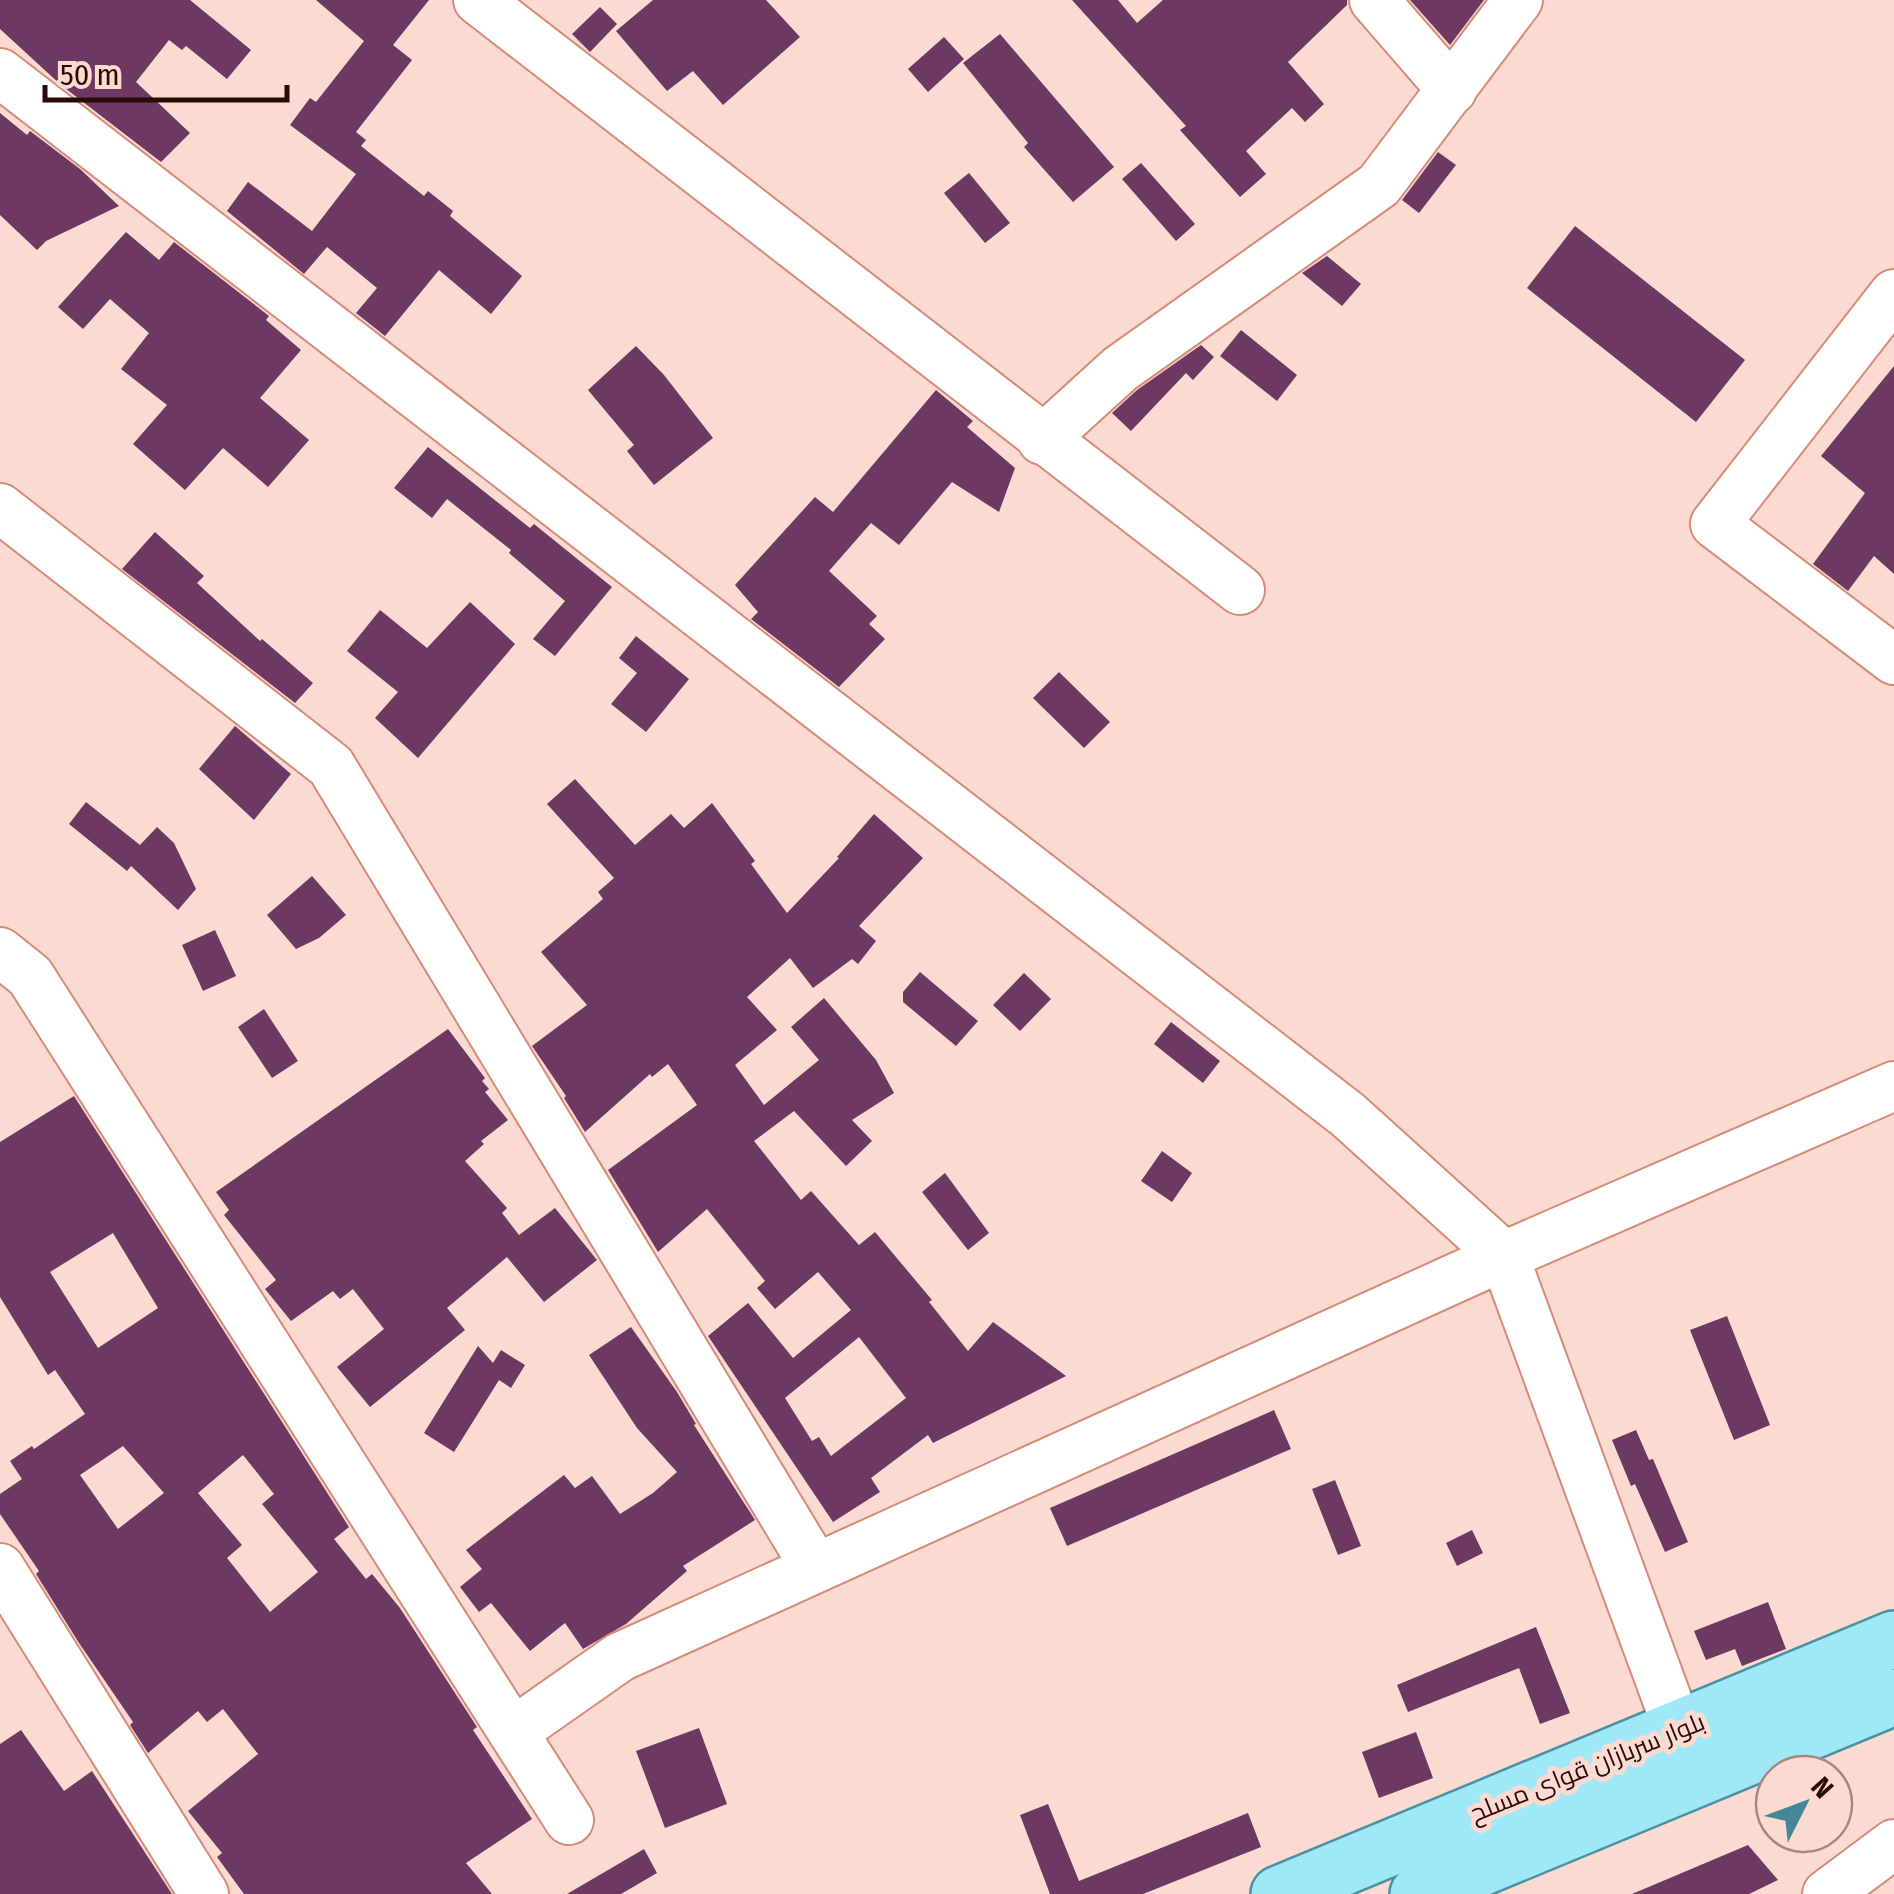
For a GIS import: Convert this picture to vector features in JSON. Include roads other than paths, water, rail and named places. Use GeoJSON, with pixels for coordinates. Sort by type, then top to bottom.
{"type":"FeatureCollection","features":[{"type":"Feature","properties":{"kind":"main road","name":"بلوار سربازان قوای مسلح"},"geometry":{"type":"LineString","coordinates":[[1279,1894],[1894,1640]]}},
{"type":"Feature","properties":{"kind":"main road","name":"بلوار سربازان قوای مسلح"},"geometry":{"type":"LineString","coordinates":[[1418,1894],[1894,1697]]}},
{"type":"Feature","properties":{"kind":"street"},"geometry":{"type":"LineString","coordinates":[[478,0],[1240,590]]}},
{"type":"Feature","properties":{"kind":"street"},"geometry":{"type":"LineString","coordinates":[[1374,0],[1452,90]]}},
{"type":"Feature","properties":{"kind":"street"},"geometry":{"type":"LineString","coordinates":[[1042,440],[1120,369],[1379,185],[1518,0]]}},
{"type":"Feature","properties":{"kind":"street"},"geometry":{"type":"LineString","coordinates":[[0,73],[1348,1115],[1504,1256],[1678,1729]]}},
{"type":"Feature","properties":{"kind":"street"},"geometry":{"type":"LineString","coordinates":[[1894,294],[1716,524],[1894,660]]}},
{"type":"Feature","properties":{"kind":"street"},"geometry":{"type":"LineString","coordinates":[[0,508],[331,766],[815,1567]]}},
{"type":"Feature","properties":{"kind":"street"},"geometry":{"type":"LineString","coordinates":[[0,952],[30,976],[569,1820]]}},
{"type":"Feature","properties":{"kind":"street"},"geometry":{"type":"LineString","coordinates":[[513,1732],[620,1657],[1504,1256],[1894,1086]]}},
{"type":"Feature","properties":{"kind":"street"},"geometry":{"type":"LineString","coordinates":[[0,1568],[204,1894]]}},
{"type":"Feature","properties":{"kind":"street"},"geometry":{"type":"LineString","coordinates":[[1827,1894],[1894,1844]]}}]}
